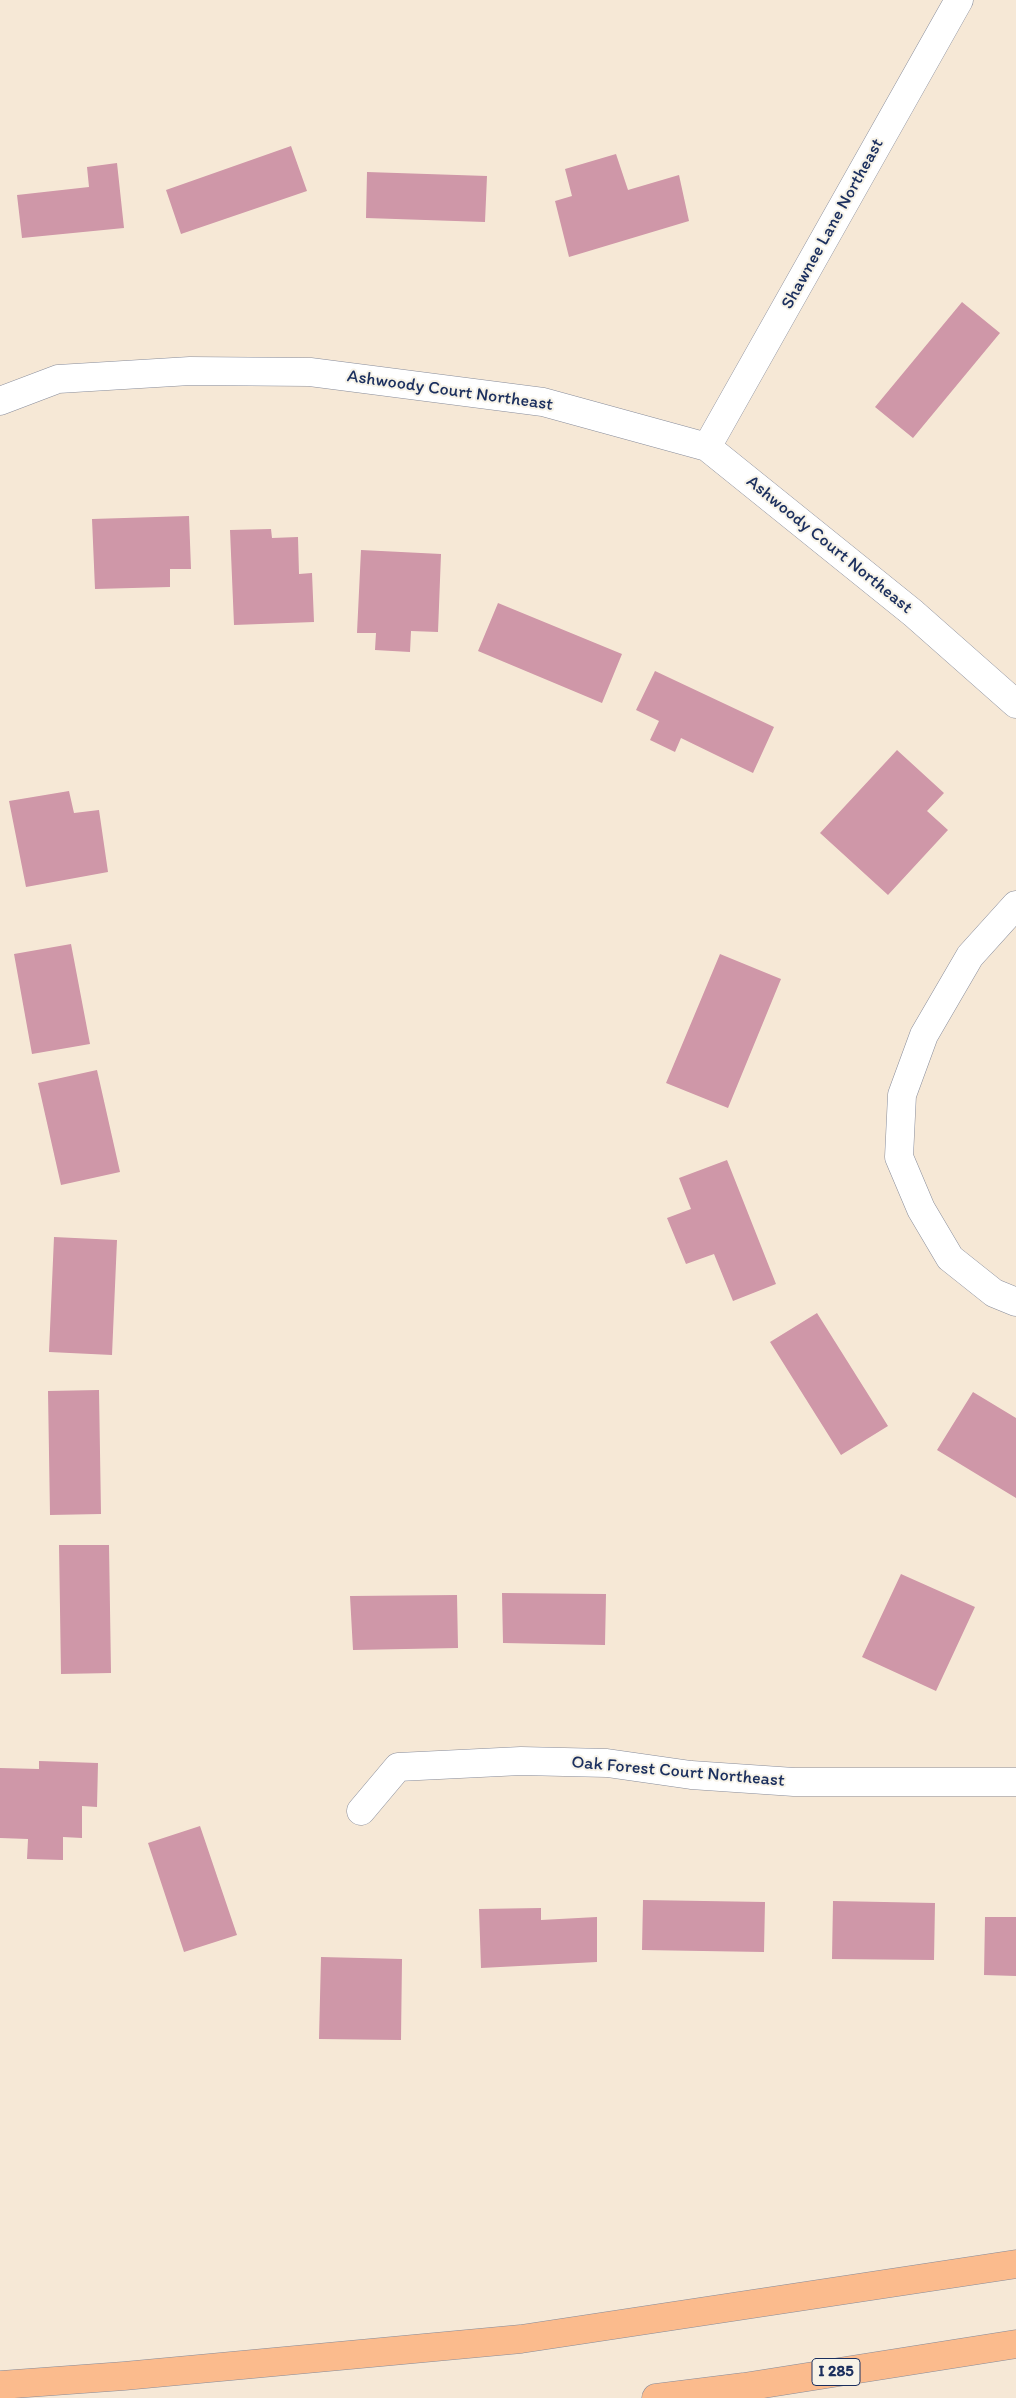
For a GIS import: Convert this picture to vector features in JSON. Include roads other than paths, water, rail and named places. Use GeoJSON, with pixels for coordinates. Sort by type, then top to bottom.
{"type":"FeatureCollection","features":[{"type":"Feature","properties":{"kind":"highway"},"geometry":{"type":"LineString","coordinates":[[0,2385],[124,2376],[521,2339],[1016,2264]]}},
{"type":"Feature","properties":{"kind":"highway","name":"I 285"},"geometry":{"type":"LineString","coordinates":[[656,2398],[744,2387],[1016,2344]]}},
{"type":"Feature","properties":{"kind":"street","name":"Shawnee Lane Northeast"},"geometry":{"type":"LineString","coordinates":[[707,447],[959,0]]}},
{"type":"Feature","properties":{"kind":"street","name":"Ashwoody Court Northeast"},"geometry":{"type":"LineString","coordinates":[[0,401],[58,378],[190,371],[310,372],[543,402],[707,447],[913,613],[1016,704]]}},
{"type":"Feature","properties":{"kind":"street"},"geometry":{"type":"LineString","coordinates":[[1016,905],[970,956],[924,1035],[902,1095],[899,1157],[920,1209],[950,1258],[994,1293],[1016,1302]]}},
{"type":"Feature","properties":{"kind":"street","name":"Oak Forest Court Northeast"},"geometry":{"type":"LineString","coordinates":[[361,1811],[398,1767],[521,1761],[606,1762],[691,1775],[794,1782],[1016,1782]]}}]}
